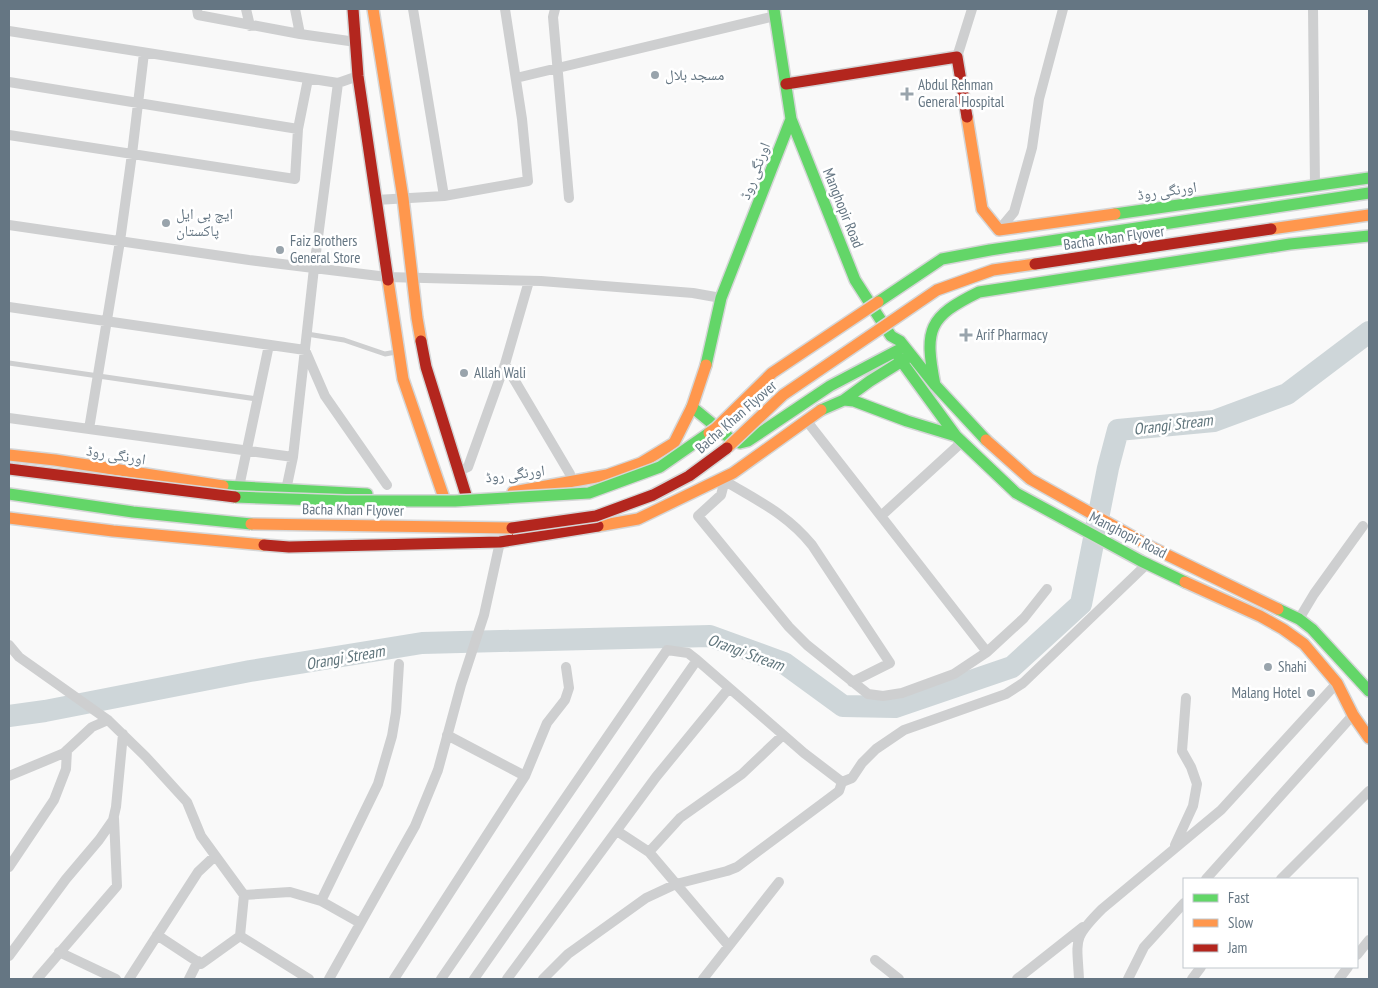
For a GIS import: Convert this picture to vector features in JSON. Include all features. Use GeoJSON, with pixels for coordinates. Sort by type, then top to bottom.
{"type":"FeatureCollection","features":[{"type":"Feature","properties":{"kind":"street"},"geometry":{"type":"LineString","coordinates":[[197,9],[198,15],[250,26],[356,42]]}},
{"type":"Feature","properties":{"kind":"street"},"geometry":{"type":"LineString","coordinates":[[246,9],[250,26]]}},
{"type":"Feature","properties":{"kind":"street"},"geometry":{"type":"LineString","coordinates":[[295,9],[300,34]]}},
{"type":"Feature","properties":{"kind":"street"},"geometry":{"type":"LineString","coordinates":[[353,9],[358,76],[398,352],[403,379],[443,496]]}},
{"type":"Feature","properties":{"kind":"street"},"geometry":{"type":"LineString","coordinates":[[373,9],[402,198],[417,318],[426,367],[466,495]]}},
{"type":"Feature","properties":{"kind":"street"},"geometry":{"type":"LineString","coordinates":[[414,9],[444,196]]}},
{"type":"Feature","properties":{"kind":"street"},"geometry":{"type":"LineString","coordinates":[[376,200],[444,196],[528,181],[522,119],[505,9]]}},
{"type":"Feature","properties":{"kind":"street"},"geometry":{"type":"LineString","coordinates":[[555,9],[553,17],[569,198]]}},
{"type":"Feature","properties":{"kind":"street"},"geometry":{"type":"LineString","coordinates":[[972,9],[957,58],[982,209],[999,230],[1014,212],[1032,148],[1039,99],[1063,9]]}},
{"type":"Feature","properties":{"kind":"street"},"geometry":{"type":"LineString","coordinates":[[1313,9],[1315,186]]}},
{"type":"Feature","properties":{"kind":"street"},"geometry":{"type":"LineString","coordinates":[[516,78],[774,12]]}},
{"type":"Feature","properties":{"kind":"street","name":"Manghopir Road"},"geometry":{"type":"LineString","coordinates":[[774,12],[791,119],[855,280],[891,336],[900,341],[903,354],[959,439],[1016,493],[1145,562],[1284,629],[1304,644],[1336,683],[1353,715],[1369,738]]}},
{"type":"Feature","properties":{"kind":"street"},"geometry":{"type":"LineString","coordinates":[[9,31],[338,83],[358,76]]}},
{"type":"Feature","properties":{"kind":"street"},"geometry":{"type":"LineString","coordinates":[[89,429],[120,241],[144,53]]}},
{"type":"Feature","properties":{"kind":"street"},"geometry":{"type":"LineString","coordinates":[[786,84],[957,58]]}},
{"type":"Feature","properties":{"kind":"street"},"geometry":{"type":"LineString","coordinates":[[9,135],[294,179],[298,130],[308,79]]}},
{"type":"Feature","properties":{"kind":"street"},"geometry":{"type":"LineString","coordinates":[[9,82],[298,130]]}},
{"type":"Feature","properties":{"kind":"street"},"geometry":{"type":"LineString","coordinates":[[286,490],[293,457],[314,268],[338,83]]}},
{"type":"Feature","properties":{"kind":"street","name":"اورنگی روڈ"},"geometry":{"type":"LineString","coordinates":[[9,455],[56,460],[239,488],[424,497],[507,493],[607,475],[641,463],[674,443],[692,407],[705,368],[721,298],[791,119]]}},
{"type":"Feature","properties":{"kind":"street","name":"اورنگی روڈ"},"geometry":{"type":"LineString","coordinates":[[999,230],[1369,178]]}},
{"type":"Feature","properties":{"kind":"street","name":"Bacha Khan Flyover"},"geometry":{"type":"LineString","coordinates":[[9,469],[227,497],[346,501],[455,501],[589,493],[660,467],[716,428],[772,373],[942,259],[990,250],[1369,193]]}},
{"type":"Feature","properties":{"kind":"street","name":"Bacha Khan Flyover"},"geometry":{"type":"LineString","coordinates":[[9,494],[133,512],[247,524],[511,528],[596,516],[653,495],[689,476],[724,452],[783,394],[937,290],[993,270],[1369,216]]}},
{"type":"Feature","properties":{"kind":"street"},"geometry":{"type":"LineString","coordinates":[[9,225],[387,277],[529,281],[693,293],[721,298]]}},
{"type":"Feature","properties":{"kind":"street"},"geometry":{"type":"LineString","coordinates":[[935,385],[930,359],[931,335],[938,318],[958,303],[978,292],[1290,244],[1369,236]]}},
{"type":"Feature","properties":{"kind":"street"},"geometry":{"type":"LineString","coordinates":[[460,471],[468,467],[505,364],[529,281]]}},
{"type":"Feature","properties":{"kind":"street"},"geometry":{"type":"LineString","coordinates":[[9,307],[305,350]]}},
{"type":"Feature","properties":{"kind":"street"},"geometry":{"type":"LineString","coordinates":[[239,488],[269,345]]}},
{"type":"Feature","properties":{"kind":"street"},"geometry":{"type":"LineString","coordinates":[[305,350],[325,396],[387,485]]}},
{"type":"Feature","properties":{"kind":"street"},"geometry":{"type":"LineString","coordinates":[[692,407],[732,440],[740,443],[748,441],[830,386],[903,354]]}},
{"type":"Feature","properties":{"kind":"street"},"geometry":{"type":"LineString","coordinates":[[9,518],[113,531],[289,547],[500,542],[638,519],[726,479],[806,420],[835,403],[844,400],[903,354]]}},
{"type":"Feature","properties":{"kind":"street","name":"Manghopir Road"},"geometry":{"type":"LineString","coordinates":[[903,354],[999,453],[1030,479],[1153,548],[1299,620],[1312,629],[1369,691]]}},
{"type":"Feature","properties":{"kind":"street"},"geometry":{"type":"LineString","coordinates":[[505,364],[570,474]]}},
{"type":"Feature","properties":{"kind":"street"},"geometry":{"type":"LineString","coordinates":[[844,400],[854,401],[959,439],[881,516]]}},
{"type":"Feature","properties":{"kind":"street"},"geometry":{"type":"LineString","coordinates":[[9,418],[293,457]]}},
{"type":"Feature","properties":{"kind":"street"},"geometry":{"type":"LineString","coordinates":[[806,420],[987,652]]}},
{"type":"Feature","properties":{"kind":"street"},"geometry":{"type":"LineString","coordinates":[[726,479],[721,495],[698,516],[807,645],[868,694],[883,696],[902,693],[954,674],[987,652],[1024,618],[1047,589]]}},
{"type":"Feature","properties":{"kind":"street"},"geometry":{"type":"LineString","coordinates":[[726,479],[781,514],[800,530],[812,545],[890,663],[852,682]]}},
{"type":"Feature","properties":{"kind":"street"},"geometry":{"type":"LineString","coordinates":[[1299,620],[1314,594],[1363,526]]}},
{"type":"Feature","properties":{"kind":"street"},"geometry":{"type":"LineString","coordinates":[[330,979],[415,826],[438,770],[461,685],[484,615],[500,542]]}},
{"type":"Feature","properties":{"kind":"street"},"geometry":{"type":"LineString","coordinates":[[842,782],[852,778],[862,763],[876,749],[904,730],[1006,694],[1023,683],[1145,562]]}},
{"type":"Feature","properties":{"kind":"street"},"geometry":{"type":"LineString","coordinates":[[9,645],[19,657],[108,720],[188,802],[201,836],[244,895],[240,936],[201,964],[157,935]]}},
{"type":"Feature","properties":{"kind":"street"},"geometry":{"type":"LineString","coordinates":[[441,979],[667,650],[688,653],[783,736],[842,782]]}},
{"type":"Feature","properties":{"kind":"street"},"geometry":{"type":"LineString","coordinates":[[474,979],[697,660]]}},
{"type":"Feature","properties":{"kind":"street"},"geometry":{"type":"LineString","coordinates":[[321,901],[378,784],[392,736],[396,712],[399,664]]}},
{"type":"Feature","properties":{"kind":"street"},"geometry":{"type":"LineString","coordinates":[[394,979],[525,776],[547,723],[565,700],[569,688],[566,668]]}},
{"type":"Feature","properties":{"kind":"street"},"geometry":{"type":"LineString","coordinates":[[1017,979],[1084,927],[1102,909],[1221,810],[1336,683]]}},
{"type":"Feature","properties":{"kind":"street"},"geometry":{"type":"LineString","coordinates":[[507,979],[656,777],[729,688]]}},
{"type":"Feature","properties":{"kind":"street"},"geometry":{"type":"LineString","coordinates":[[1174,849],[1194,806],[1197,784],[1191,767],[1182,751],[1186,721],[1186,698]]}},
{"type":"Feature","properties":{"kind":"street"},"geometry":{"type":"LineString","coordinates":[[1207,878],[1353,715]]}},
{"type":"Feature","properties":{"kind":"street"},"geometry":{"type":"LineString","coordinates":[[9,776],[64,753],[92,727],[108,720]]}},
{"type":"Feature","properties":{"kind":"street"},"geometry":{"type":"LineString","coordinates":[[36,979],[117,886],[114,816],[123,734]]}},
{"type":"Feature","properties":{"kind":"street"},"geometry":{"type":"LineString","coordinates":[[448,735],[525,776]]}},
{"type":"Feature","properties":{"kind":"street"},"geometry":{"type":"LineString","coordinates":[[649,852],[680,818],[742,774],[783,736]]}},
{"type":"Feature","properties":{"kind":"street"},"geometry":{"type":"LineString","coordinates":[[9,867],[54,800],[66,769],[67,750]]}},
{"type":"Feature","properties":{"kind":"street"},"geometry":{"type":"LineString","coordinates":[[543,979],[568,954],[646,898],[676,884],[737,867],[840,792],[842,782]]}},
{"type":"Feature","properties":{"kind":"street"},"geometry":{"type":"LineString","coordinates":[[1282,878],[1369,791]]}},
{"type":"Feature","properties":{"kind":"street"},"geometry":{"type":"LineString","coordinates":[[9,956],[66,879],[99,840],[114,816]]}},
{"type":"Feature","properties":{"kind":"street"},"geometry":{"type":"LineString","coordinates":[[616,831],[649,852],[728,945]]}},
{"type":"Feature","properties":{"kind":"street"},"geometry":{"type":"LineString","coordinates":[[129,979],[198,872],[215,856]]}},
{"type":"Feature","properties":{"kind":"street"},"geometry":{"type":"LineString","coordinates":[[703,979],[779,882]]}},
{"type":"Feature","properties":{"kind":"street"},"geometry":{"type":"LineString","coordinates":[[244,895],[290,892],[321,901],[360,923]]}},
{"type":"Feature","properties":{"kind":"street"},"geometry":{"type":"LineString","coordinates":[[1128,979],[1144,948],[1183,904]]}},
{"type":"Feature","properties":{"kind":"street"},"geometry":{"type":"LineString","coordinates":[[1079,979],[1077,944],[1084,927]]}},
{"type":"Feature","properties":{"kind":"street"},"geometry":{"type":"LineString","coordinates":[[240,936],[309,979]]}},
{"type":"Feature","properties":{"kind":"street"},"geometry":{"type":"LineString","coordinates":[[1358,954],[1369,940]]}},
{"type":"Feature","properties":{"kind":"street"},"geometry":{"type":"LineString","coordinates":[[59,952],[116,979]]}},
{"type":"Feature","properties":{"kind":"street"},"geometry":{"type":"LineString","coordinates":[[875,960],[899,979]]}},
{"type":"Feature","properties":{"kind":"street"},"geometry":{"type":"LineString","coordinates":[[189,979],[198,962]]}},
{"type":"Feature","properties":{"kind":"street"},"geometry":{"type":"LineString","coordinates":[[1192,979],[1200,968]]}},
{"type":"Feature","properties":{"kind":"street"},"geometry":{"type":"LineString","coordinates":[[1339,979],[1347,968]]}},
{"type":"Feature","properties":{"kind":"lane"},"geometry":{"type":"LineString","coordinates":[[307,334],[344,340],[385,354],[398,352]]}},
{"type":"Feature","properties":{"kind":"lane"},"geometry":{"type":"LineString","coordinates":[[9,363],[258,399]]}},
{"type":"Feature","properties":{"kind":"waterway","name":"Orangi Stream"},"geometry":{"type":"LineString","coordinates":[[9,716],[45,711],[250,671],[422,643],[710,636],[784,663],[843,706],[895,707],[1012,667],[1081,604],[1108,468],[1118,430],[1214,421],[1287,394],[1369,332]]}},
{"type":"Feature","properties":{"kind":"traffic: fast"},"geometry":{"type":"LineString","coordinates":[[774,9],[791,119],[855,280],[891,336],[900,341],[935,385],[986,440]]}},
{"type":"Feature","properties":{"kind":"traffic: fast"},"geometry":{"type":"LineString","coordinates":[[706,365],[721,298],[791,119]]}},
{"type":"Feature","properties":{"kind":"traffic: fast"},"geometry":{"type":"LineString","coordinates":[[1115,214],[1369,178]]}},
{"type":"Feature","properties":{"kind":"traffic: fast"},"geometry":{"type":"LineString","coordinates":[[878,302],[942,259],[990,250],[1369,193]]}},
{"type":"Feature","properties":{"kind":"traffic: fast"},"geometry":{"type":"LineString","coordinates":[[935,385],[930,350],[934,327],[949,309],[979,292],[1290,244],[1369,236]]}},
{"type":"Feature","properties":{"kind":"traffic: fast"},"geometry":{"type":"LineString","coordinates":[[692,407],[732,440],[740,443],[748,441],[830,386],[904,347]]}},
{"type":"Feature","properties":{"kind":"traffic: fast"},"geometry":{"type":"LineString","coordinates":[[844,400],[910,356]]}},
{"type":"Feature","properties":{"kind":"traffic: fast"},"geometry":{"type":"LineString","coordinates":[[899,358],[956,436],[1016,493],[1141,561],[1185,582]]}},
{"type":"Feature","properties":{"kind":"traffic: fast"},"geometry":{"type":"LineString","coordinates":[[821,410],[844,400],[854,401],[907,421],[956,436]]}},
{"type":"Feature","properties":{"kind":"traffic: fast"},"geometry":{"type":"LineString","coordinates":[[235,497],[346,501],[455,501],[589,493],[660,467],[709,433]]}},
{"type":"Feature","properties":{"kind":"traffic: fast"},"geometry":{"type":"LineString","coordinates":[[223,486],[367,494]]}},
{"type":"Feature","properties":{"kind":"traffic: fast"},"geometry":{"type":"LineString","coordinates":[[9,494],[133,512],[251,524]]}},
{"type":"Feature","properties":{"kind":"traffic: fast"},"geometry":{"type":"LineString","coordinates":[[1278,609],[1299,619],[1312,629],[1369,691]]}},
{"type":"Feature","properties":{"kind":"traffic: slow"},"geometry":{"type":"LineString","coordinates":[[373,9],[403,198],[421,341]]}},
{"type":"Feature","properties":{"kind":"traffic: slow"},"geometry":{"type":"LineString","coordinates":[[967,117],[982,209],[999,230],[1115,214]]}},
{"type":"Feature","properties":{"kind":"traffic: slow"},"geometry":{"type":"LineString","coordinates":[[1271,229],[1369,215]]}},
{"type":"Feature","properties":{"kind":"traffic: slow"},"geometry":{"type":"LineString","coordinates":[[727,448],[783,395],[937,290],[993,270],[1035,264]]}},
{"type":"Feature","properties":{"kind":"traffic: slow"},"geometry":{"type":"LineString","coordinates":[[388,280],[403,379],[443,495]]}},
{"type":"Feature","properties":{"kind":"traffic: slow"},"geometry":{"type":"LineString","coordinates":[[709,433],[772,373],[878,302]]}},
{"type":"Feature","properties":{"kind":"traffic: slow"},"geometry":{"type":"LineString","coordinates":[[513,492],[607,475],[641,463],[674,443],[692,407],[706,365]]}},
{"type":"Feature","properties":{"kind":"traffic: slow"},"geometry":{"type":"LineString","coordinates":[[598,526],[638,519],[733,473],[821,410]]}},
{"type":"Feature","properties":{"kind":"traffic: slow"},"geometry":{"type":"LineString","coordinates":[[986,440],[1030,479],[1153,548],[1278,609]]}},
{"type":"Feature","properties":{"kind":"traffic: slow"},"geometry":{"type":"LineString","coordinates":[[9,455],[55,460],[223,486]]}},
{"type":"Feature","properties":{"kind":"traffic: slow"},"geometry":{"type":"LineString","coordinates":[[9,518],[113,531],[264,545]]}},
{"type":"Feature","properties":{"kind":"traffic: slow"},"geometry":{"type":"LineString","coordinates":[[251,524],[512,528]]}},
{"type":"Feature","properties":{"kind":"traffic: slow"},"geometry":{"type":"LineString","coordinates":[[1185,582],[1260,616],[1304,644],[1337,683],[1353,715],[1369,738]]}},
{"type":"Feature","properties":{"kind":"traffic: jam"},"geometry":{"type":"LineString","coordinates":[[353,9],[358,76],[388,280]]}},
{"type":"Feature","properties":{"kind":"traffic: jam"},"geometry":{"type":"LineString","coordinates":[[786,84],[957,57],[967,117]]}},
{"type":"Feature","properties":{"kind":"traffic: jam"},"geometry":{"type":"LineString","coordinates":[[1035,264],[1271,229]]}},
{"type":"Feature","properties":{"kind":"traffic: jam"},"geometry":{"type":"LineString","coordinates":[[421,341],[426,367],[466,495]]}},
{"type":"Feature","properties":{"kind":"traffic: jam"},"geometry":{"type":"LineString","coordinates":[[512,528],[596,516],[653,495],[689,476],[727,448]]}},
{"type":"Feature","properties":{"kind":"traffic: jam"},"geometry":{"type":"LineString","coordinates":[[9,469],[235,497]]}},
{"type":"Feature","properties":{"kind":"traffic: jam"},"geometry":{"type":"LineString","coordinates":[[264,545],[289,547],[500,542],[598,526]]}},
{"type":"Feature","properties":{"kind":"place","name":"مسجد بلال"},"geometry":{"type":"Point","coordinates":[655,75]}},
{"type":"Feature","properties":{"kind":"place","name":"Abdul Rehman General Hospital"},"geometry":{"type":"Point","coordinates":[907,94]}},
{"type":"Feature","properties":{"kind":"place","name":"ایچ بی ایل پاکستان"},"geometry":{"type":"Point","coordinates":[166,223]}},
{"type":"Feature","properties":{"kind":"place","name":"Faiz Brothers General Store"},"geometry":{"type":"Point","coordinates":[280,250]}},
{"type":"Feature","properties":{"kind":"place","name":"Arif Pharmacy"},"geometry":{"type":"Point","coordinates":[966,335]}},
{"type":"Feature","properties":{"kind":"place","name":"Allah Wali"},"geometry":{"type":"Point","coordinates":[464,373]}},
{"type":"Feature","properties":{"kind":"place","name":"Shahi"},"geometry":{"type":"Point","coordinates":[1268,667]}},
{"type":"Feature","properties":{"kind":"place","name":"Malang Hotel"},"geometry":{"type":"Point","coordinates":[1311,693]}}]}
